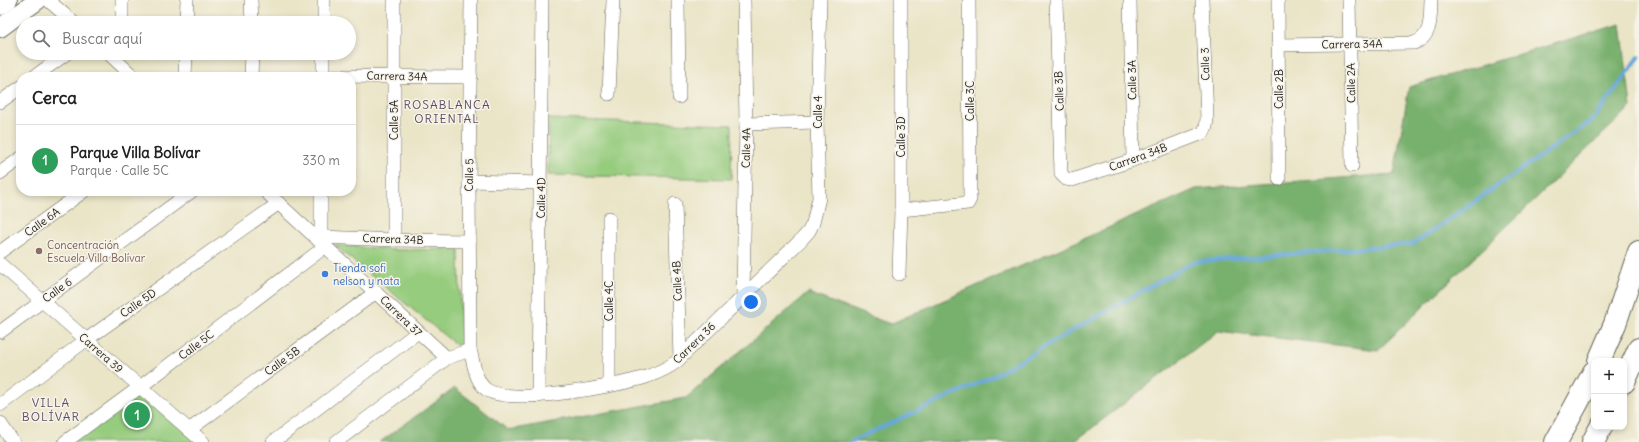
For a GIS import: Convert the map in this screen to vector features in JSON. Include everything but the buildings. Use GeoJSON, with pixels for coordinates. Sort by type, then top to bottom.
{"type":"FeatureCollection","features":[{"type":"Feature","properties":{"kind":"highway"},"geometry":{"type":"LineString","coordinates":[[1600,358],[1615,324],[1639,252]]}},
{"type":"Feature","properties":{"kind":"highway"},"geometry":{"type":"LineString","coordinates":[[1627,375],[1639,349]]}},
{"type":"Feature","properties":{"kind":"highway"},"geometry":{"type":"LineString","coordinates":[[1556,442],[1591,378]]}},
{"type":"Feature","properties":{"kind":"highway"},"geometry":{"type":"LineString","coordinates":[[1593,442],[1600,430]]}},
{"type":"Feature","properties":{"kind":"street"},"geometry":{"type":"LineString","coordinates":[[0,6],[8,0]]}},
{"type":"Feature","properties":{"kind":"street"},"geometry":{"type":"LineString","coordinates":[[16,16],[38,0]]}},
{"type":"Feature","properties":{"kind":"street"},"geometry":{"type":"LineString","coordinates":[[48,0],[66,16]]}},
{"type":"Feature","properties":{"kind":"street"},"geometry":{"type":"LineString","coordinates":[[122,0],[122,16]]}},
{"type":"Feature","properties":{"kind":"street"},"geometry":{"type":"LineString","coordinates":[[186,16],[187,0]]}},
{"type":"Feature","properties":{"kind":"street"},"geometry":{"type":"LineString","coordinates":[[251,0],[252,16]]}},
{"type":"Feature","properties":{"kind":"street"},"geometry":{"type":"LineString","coordinates":[[324,0],[324,16]]}},
{"type":"Feature","properties":{"kind":"street","name":"Calle 5A"},"geometry":{"type":"LineString","coordinates":[[394,0],[394,240]]}},
{"type":"Feature","properties":{"kind":"street","name":"Calle 5"},"geometry":{"type":"LineString","coordinates":[[470,350],[469,181],[472,0]]}},
{"type":"Feature","properties":{"kind":"street","name":"Calle 4D"},"geometry":{"type":"LineString","coordinates":[[538,396],[542,0]]}},
{"type":"Feature","properties":{"kind":"street"},"geometry":{"type":"LineString","coordinates":[[608,94],[614,0]]}},
{"type":"Feature","properties":{"kind":"street"},"geometry":{"type":"LineString","coordinates":[[678,0],[679,97]]}},
{"type":"Feature","properties":{"kind":"street","name":"Calle 4A"},"geometry":{"type":"LineString","coordinates":[[743,295],[746,124],[744,0]]}},
{"type":"Feature","properties":{"kind":"street","name":"Calle 4"},"geometry":{"type":"LineString","coordinates":[[813,223],[819,198],[817,122],[820,0]]}},
{"type":"Feature","properties":{"kind":"street","name":"Calle 3D"},"geometry":{"type":"LineString","coordinates":[[899,274],[901,210],[901,0]]}},
{"type":"Feature","properties":{"kind":"street","name":"Calle 3C"},"geometry":{"type":"LineString","coordinates":[[901,210],[969,202],[969,0]]}},
{"type":"Feature","properties":{"kind":"street","name":"Calle 3B"},"geometry":{"type":"LineString","coordinates":[[1056,0],[1061,174],[1066,179]]}},
{"type":"Feature","properties":{"kind":"street","name":"Calle 3A"},"geometry":{"type":"LineString","coordinates":[[1130,0],[1133,160]]}},
{"type":"Feature","properties":{"kind":"street","name":"Calle 3"},"geometry":{"type":"LineString","coordinates":[[1202,0],[1207,118],[1206,127]]}},
{"type":"Feature","properties":{"kind":"street","name":"Calle 2B"},"geometry":{"type":"LineString","coordinates":[[1278,0],[1279,179]]}},
{"type":"Feature","properties":{"kind":"street","name":"Calle 2A"},"geometry":{"type":"LineString","coordinates":[[1349,0],[1352,166]]}},
{"type":"Feature","properties":{"kind":"street","name":"Carrera 34A"},"geometry":{"type":"LineString","coordinates":[[1278,45],[1414,43],[1420,41],[1424,37],[1430,26],[1431,0]]}},
{"type":"Feature","properties":{"kind":"street"},"geometry":{"type":"LineString","coordinates":[[0,28],[16,16]]}},
{"type":"Feature","properties":{"kind":"street"},"geometry":{"type":"LineString","coordinates":[[41,72],[57,60]]}},
{"type":"Feature","properties":{"kind":"street"},"geometry":{"type":"LineString","coordinates":[[122,60],[129,72]]}},
{"type":"Feature","properties":{"kind":"street"},"geometry":{"type":"LineString","coordinates":[[185,72],[186,60]]}},
{"type":"Feature","properties":{"kind":"street"},"geometry":{"type":"LineString","coordinates":[[251,72],[252,60]]}},
{"type":"Feature","properties":{"kind":"street"},"geometry":{"type":"LineString","coordinates":[[323,60],[323,72]]}},
{"type":"Feature","properties":{"kind":"street","name":"Carrera 34A"},"geometry":{"type":"LineString","coordinates":[[356,76],[471,77]]}},
{"type":"Feature","properties":{"kind":"street"},"geometry":{"type":"LineString","coordinates":[[0,102],[16,91]]}},
{"type":"Feature","properties":{"kind":"street"},"geometry":{"type":"LineString","coordinates":[[746,124],[817,122]]}},
{"type":"Feature","properties":{"kind":"street","name":"Carrera 34B"},"geometry":{"type":"LineString","coordinates":[[1066,179],[1072,180],[1133,160],[1203,133],[1206,127]]}},
{"type":"Feature","properties":{"kind":"street"},"geometry":{"type":"LineString","coordinates":[[0,173],[16,162]]}},
{"type":"Feature","properties":{"kind":"street"},"geometry":{"type":"LineString","coordinates":[[469,181],[541,183]]}},
{"type":"Feature","properties":{"kind":"street","name":"Calle 6A"},"geometry":{"type":"LineString","coordinates":[[0,252],[77,196]]}},
{"type":"Feature","properties":{"kind":"street","name":"Calle 6"},"geometry":{"type":"LineString","coordinates":[[0,332],[185,196]]}},
{"type":"Feature","properties":{"kind":"street","name":"Carrera 37"},"geometry":{"type":"LineString","coordinates":[[271,196],[322,241],[447,358]]}},
{"type":"Feature","properties":{"kind":"street"},"geometry":{"type":"LineString","coordinates":[[322,196],[322,241]]}},
{"type":"Feature","properties":{"kind":"street","name":"Calle 5D"},"geometry":{"type":"LineString","coordinates":[[0,405],[86,340],[279,203]]}},
{"type":"Feature","properties":{"kind":"street","name":"Calle 4B"},"geometry":{"type":"LineString","coordinates":[[675,204],[680,357]]}},
{"type":"Feature","properties":{"kind":"street","name":"Calle 4C"},"geometry":{"type":"LineString","coordinates":[[609,218],[609,385]]}},
{"type":"Feature","properties":{"kind":"street","name":"Carrera 36"},"geometry":{"type":"LineString","coordinates":[[538,396],[609,385],[656,373],[671,365],[802,239],[809,231],[813,223]]}},
{"type":"Feature","properties":{"kind":"street","name":"Carrera 34B"},"geometry":{"type":"LineString","coordinates":[[322,241],[469,241]]}},
{"type":"Feature","properties":{"kind":"street","name":"Calle 5C"},"geometry":{"type":"LineString","coordinates":[[65,442],[140,387],[322,241]]}},
{"type":"Feature","properties":{"kind":"street","name":"Carrera 39"},"geometry":{"type":"LineString","coordinates":[[0,264],[203,442]]}},
{"type":"Feature","properties":{"kind":"street","name":"Calle 5B"},"geometry":{"type":"LineString","coordinates":[[189,430],[376,292]]}},
{"type":"Feature","properties":{"kind":"street"},"geometry":{"type":"LineString","coordinates":[[273,442],[418,332]]}},
{"type":"Feature","properties":{"kind":"street"},"geometry":{"type":"LineString","coordinates":[[336,442],[447,358],[470,350],[480,383],[488,390],[498,394],[510,396],[538,396]]}},
{"type":"Feature","properties":{"kind":"street"},"geometry":{"type":"LineString","coordinates":[[0,423],[13,442]]}},
{"type":"Feature","properties":{"kind":"green space"},"geometry":{"type":"Polygon","coordinates":[[[1621,24],[1631,107],[1378,350],[1218,331],[1074,442],[380,442],[455,388],[508,430],[686,398],[808,293],[890,324],[1196,189],[1394,174],[1409,87],[1621,24]]]}},
{"type":"Feature","properties":{"kind":"green space"},"geometry":{"type":"Polygon","coordinates":[[[549,119],[732,125],[731,179],[548,175],[549,119]]]}},
{"type":"Feature","properties":{"kind":"green space"},"geometry":{"type":"Polygon","coordinates":[[[334,245],[397,250],[459,249],[461,349],[334,245]]]}},
{"type":"Feature","properties":{"kind":"green space"},"geometry":{"type":"Polygon","coordinates":[[[140,388],[198,442],[68,442],[140,388]]]}},
{"type":"Feature","properties":{"kind":"waterway"},"geometry":{"type":"LineString","coordinates":[[850,442],[991,377],[1193,262],[1413,244],[1593,120],[1639,57]]}},
{"type":"Feature","properties":{"kind":"place","name":"Concentración Escuela Villa Bolívar"},"geometry":{"type":"Point","coordinates":[39,251]}},
{"type":"Feature","properties":{"kind":"place","name":"Tienda sofi nelson y nata"},"geometry":{"type":"Point","coordinates":[325,274]}},
{"type":"Feature","properties":{"kind":"place","name":"Parque Villa Bolívar"},"geometry":{"type":"Point","coordinates":[137,415]}},
{"type":"Feature","properties":{"kind":"district","name":"ROSABLANCA ORIENTAL"},"geometry":{"type":"Point","coordinates":[447,111]}},
{"type":"Feature","properties":{"kind":"district","name":"VILLA BOLÍVAR"},"geometry":{"type":"Point","coordinates":[51,409]}}]}
